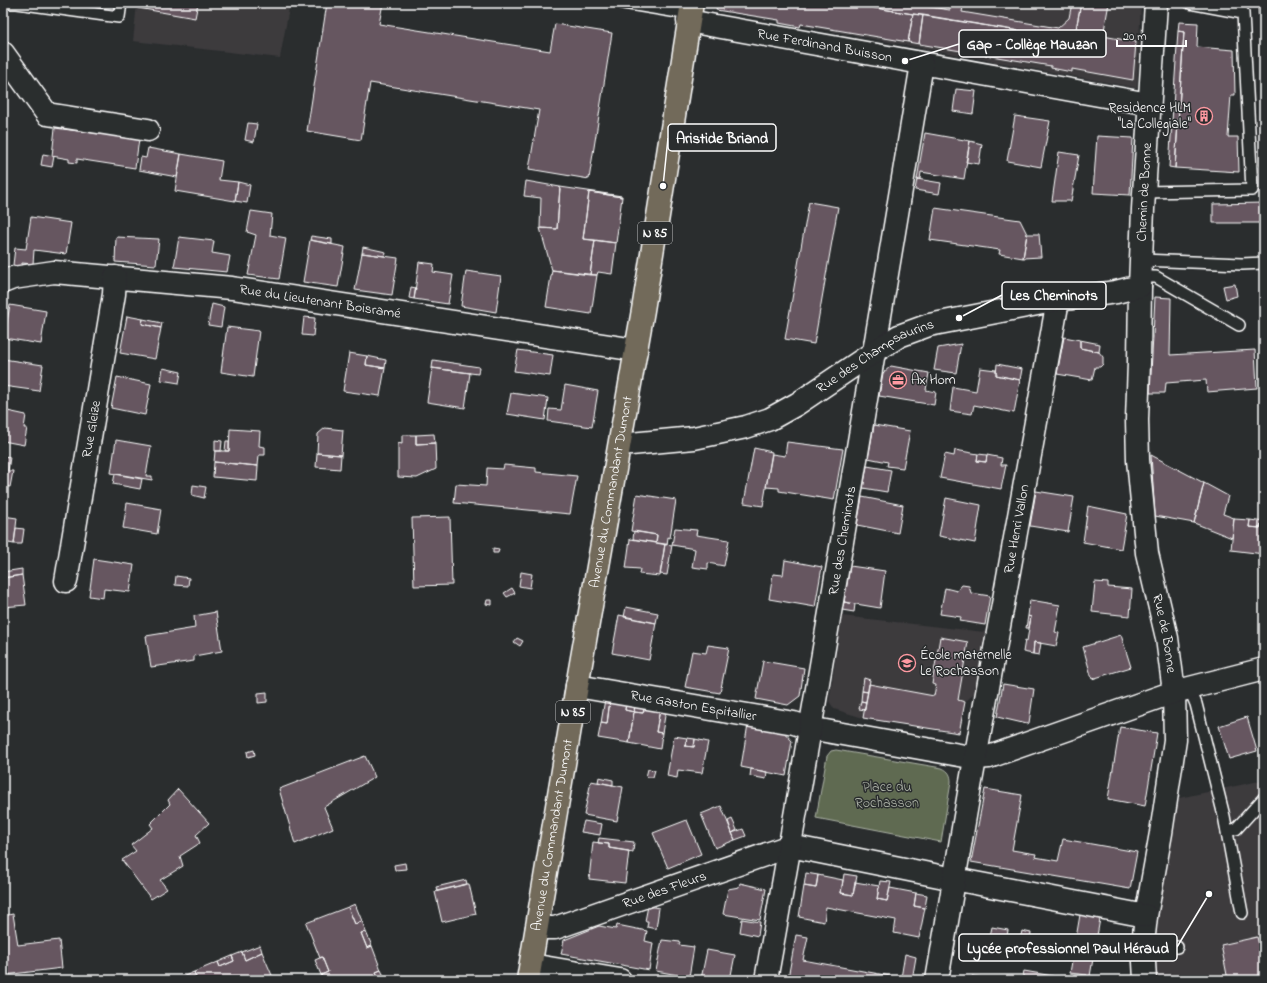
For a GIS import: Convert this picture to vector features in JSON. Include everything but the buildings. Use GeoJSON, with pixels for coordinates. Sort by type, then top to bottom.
{"type":"FeatureCollection","features":[{"type":"Feature","properties":{"kind":"main road","name":"Avenue du Commandant Dumont"},"geometry":{"type":"LineString","coordinates":[[530,972],[577,686],[636,350],[690,13]]}},
{"type":"Feature","properties":{"kind":"street","name":"Chemin de Bonne"},"geometry":{"type":"LineString","coordinates":[[1141,274],[1144,192],[1156,3]]}},
{"type":"Feature","properties":{"kind":"street","name":"Rue Ferdinand Buisson"},"geometry":{"type":"LineString","coordinates":[[690,13],[922,64],[1150,104]]}},
{"type":"Feature","properties":{"kind":"street"},"geometry":{"type":"LineString","coordinates":[[3,53],[47,114],[148,130]]}},
{"type":"Feature","properties":{"kind":"street","name":"Rue des Cheminots"},"geometry":{"type":"LineString","coordinates":[[809,728],[922,64]]}},
{"type":"Feature","properties":{"kind":"street","name":"Rue du Lieutenant Boisramé"},"geometry":{"type":"LineString","coordinates":[[3,282],[13,278],[54,272],[232,288],[636,350]]}},
{"type":"Feature","properties":{"kind":"street","name":"Rue des Champsaurins"},"geometry":{"type":"LineString","coordinates":[[620,445],[694,438],[746,427],[770,419],[797,404],[899,336],[929,325],[1058,300],[1116,292],[1141,274]]}},
{"type":"Feature","properties":{"kind":"street","name":"Rue de Bonne"},"geometry":{"type":"LineString","coordinates":[[1141,274],[1137,420],[1138,460],[1147,553],[1181,691],[1161,833],[1146,916],[1144,950],[1145,980]]}},
{"type":"Feature","properties":{"kind":"street","name":"Rue Gleize"},"geometry":{"type":"LineString","coordinates":[[66,581],[114,294],[115,277]]}},
{"type":"Feature","properties":{"kind":"street","name":"Rue Henri Vallon"},"geometry":{"type":"LineString","coordinates":[[976,758],[1058,300]]}},
{"type":"Feature","properties":{"kind":"street"},"geometry":{"type":"LineString","coordinates":[[766,980],[809,728],[976,758],[989,758],[1181,691],[1264,669]]}},
{"type":"Feature","properties":{"kind":"street","name":"Rue Gaston Espitallier"},"geometry":{"type":"LineString","coordinates":[[577,686],[794,724],[809,728]]}},
{"type":"Feature","properties":{"kind":"street"},"geometry":{"type":"LineString","coordinates":[[937,980],[976,758]]}},
{"type":"Feature","properties":{"kind":"street"},"geometry":{"type":"LineString","coordinates":[[790,846],[1146,916]]}},
{"type":"Feature","properties":{"kind":"street","name":"Rue des Fleurs"},"geometry":{"type":"LineString","coordinates":[[537,928],[555,928],[790,846]]}},
{"type":"Feature","properties":{"kind":"street"},"geometry":{"type":"LineString","coordinates":[[530,972],[620,980]]}},
{"type":"Feature","properties":{"kind":"lane"},"geometry":{"type":"LineString","coordinates":[[3,3],[119,17],[121,3]]}},
{"type":"Feature","properties":{"kind":"lane"},"geometry":{"type":"LineString","coordinates":[[623,3],[690,13]]}},
{"type":"Feature","properties":{"kind":"lane"},"geometry":{"type":"LineString","coordinates":[[1144,192],[1252,190],[1243,13],[1190,3]]}},
{"type":"Feature","properties":{"kind":"lane"},"geometry":{"type":"LineString","coordinates":[[1141,274],[1264,263]]}},
{"type":"Feature","properties":{"kind":"lane"},"geometry":{"type":"LineString","coordinates":[[1141,274],[1156,277],[1239,325]]}},
{"type":"Feature","properties":{"kind":"lane"},"geometry":{"type":"LineString","coordinates":[[1181,691],[1193,697],[1196,704],[1224,816],[1242,913]]}},
{"type":"Feature","properties":{"kind":"lane"},"geometry":{"type":"LineString","coordinates":[[1227,831],[1236,829],[1264,798]]}},
{"type":"Feature","properties":{"kind":"lane"},"geometry":{"type":"LineString","coordinates":[[1144,950],[1177,947]]}},
{"type":"Feature","properties":{"kind":"shaded area"},"geometry":{"type":"Polygon","coordinates":[[[137,3],[290,3],[280,58],[133,41],[137,3]]]}},
{"type":"Feature","properties":{"kind":"shaded area"},"geometry":{"type":"Polygon","coordinates":[[[717,3],[1141,3],[1137,88],[716,10],[717,3]]]}},
{"type":"Feature","properties":{"kind":"shaded area","name":"École maternelle Le Rochasson"},"geometry":{"type":"Polygon","coordinates":[[[842,616],[985,632],[974,694],[965,702],[959,733],[863,718],[834,709],[829,701],[842,616]]]}},
{"type":"Feature","properties":{"kind":"shaded area"},"geometry":{"type":"Polygon","coordinates":[[[1264,780],[1264,980],[1149,980],[1147,932],[1179,798],[1264,780]]]}},
{"type":"Feature","properties":{"kind":"green space","name":"Place du Rochasson"},"geometry":{"type":"Polygon","coordinates":[[[836,750],[942,768],[946,770],[950,775],[951,782],[941,842],[816,818],[827,756],[831,751],[836,750]]]}},
{"type":"Feature","properties":{"kind":"place","name":"Gap - Collège Mauzan"},"geometry":{"type":"Point","coordinates":[905,61]}},
{"type":"Feature","properties":{"kind":"place","name":"Residence HLM \"La Collegiale\""},"geometry":{"type":"Point","coordinates":[1204,116]}},
{"type":"Feature","properties":{"kind":"place","name":"Aristide Briand"},"geometry":{"type":"Point","coordinates":[663,186]}},
{"type":"Feature","properties":{"kind":"place","name":"Les Cheminots"},"geometry":{"type":"Point","coordinates":[959,318]}},
{"type":"Feature","properties":{"kind":"place","name":"Ax Hom"},"geometry":{"type":"Point","coordinates":[898,380]}},
{"type":"Feature","properties":{"kind":"place","name":"École maternelle Le Rochasson"},"geometry":{"type":"Point","coordinates":[907,663]}},
{"type":"Feature","properties":{"kind":"place","name":"Lycée professionnel Paul Héraud"},"geometry":{"type":"Point","coordinates":[1209,894]}}]}
